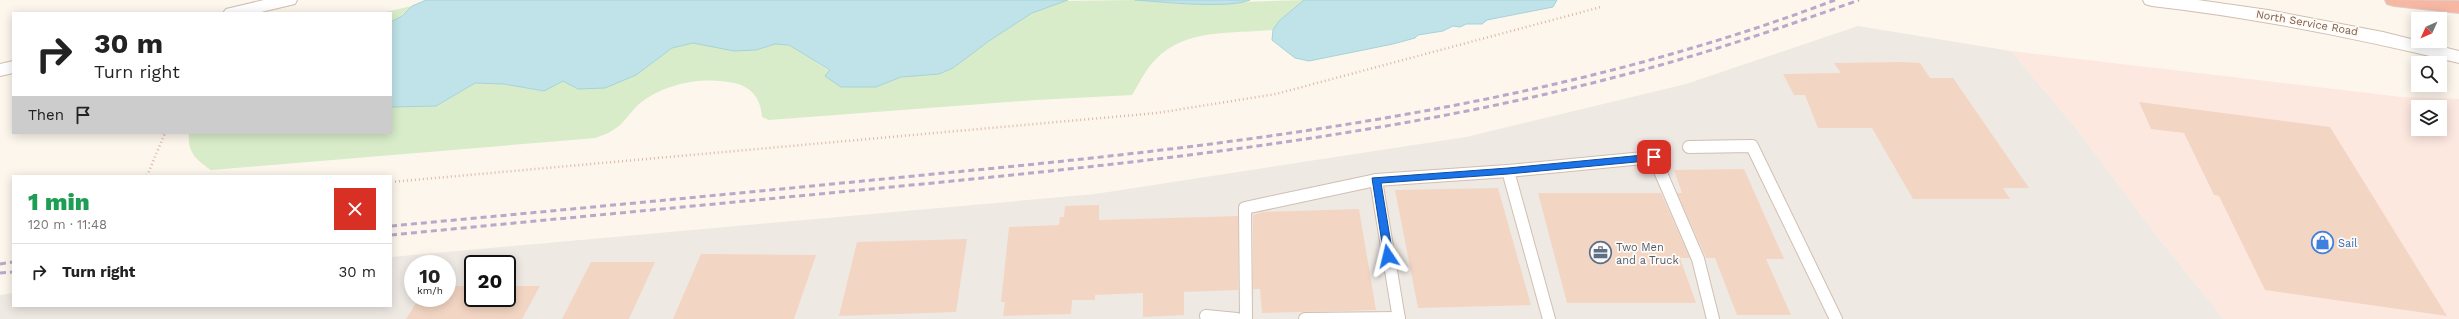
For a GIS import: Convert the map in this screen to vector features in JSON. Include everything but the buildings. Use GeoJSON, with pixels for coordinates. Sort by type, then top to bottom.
{"type":"FeatureCollection","features":[{"type":"Feature","properties":{"kind":"highway"},"geometry":{"type":"LineString","coordinates":[[2394,0],[2459,7]]}},
{"type":"Feature","properties":{"kind":"street"},"geometry":{"type":"LineString","coordinates":[[237,12],[288,0]]}},
{"type":"Feature","properties":{"kind":"street","name":"North Service Road"},"geometry":{"type":"LineString","coordinates":[[2152,0],[2226,8],[2319,24],[2404,42],[2459,57]]}},
{"type":"Feature","properties":{"kind":"street"},"geometry":{"type":"LineString","coordinates":[[0,70],[12,67]]}},
{"type":"Feature","properties":{"kind":"lane"},"geometry":{"type":"LineString","coordinates":[[1689,147],[1752,146],[1836,319]]}},
{"type":"Feature","properties":{"kind":"lane"},"geometry":{"type":"LineString","coordinates":[[1246,319],[1245,208],[1376,180],[1508,171],[1654,157],[1698,259],[1713,319]]}},
{"type":"Feature","properties":{"kind":"lane"},"geometry":{"type":"LineString","coordinates":[[1508,171],[1549,319]]}},
{"type":"Feature","properties":{"kind":"lane"},"geometry":{"type":"LineString","coordinates":[[1305,319],[1399,318],[1376,180]]}},
{"type":"Feature","properties":{"kind":"lane"},"geometry":{"type":"LineString","coordinates":[[1206,316],[1237,319]]}},
{"type":"Feature","properties":{"kind":"path"},"geometry":{"type":"LineString","coordinates":[[392,182],[1156,113],[1218,105],[1356,74],[1601,7]]}},
{"type":"Feature","properties":{"kind":"path"},"geometry":{"type":"LineString","coordinates":[[147,175],[165,134]]}},
{"type":"Feature","properties":{"kind":"shaded area"},"geometry":{"type":"Polygon","coordinates":[[[1858,26],[2011,51],[2075,127],[2164,245],[2224,319],[0,319],[0,295],[12,293],[12,307],[392,307],[392,257],[404,256],[404,307],[456,307],[456,255],[413,255],[1095,194],[1466,137],[1686,84],[1858,26]]]}},
{"type":"Feature","properties":{"kind":"shaded area"},"geometry":{"type":"Polygon","coordinates":[[[2011,51],[2402,97],[2459,99],[2459,319],[2224,319],[2164,245],[2075,127],[2011,51]]]}},
{"type":"Feature","properties":{"kind":"green space"},"geometry":{"type":"Polygon","coordinates":[[[1135,0],[1181,4],[1304,0],[1279,21],[1273,30],[1211,34],[1181,42],[1168,49],[1149,67],[1132,95],[1036,100],[769,120],[762,117],[760,105],[757,99],[746,87],[734,83],[710,80],[684,83],[660,91],[639,104],[617,128],[596,138],[211,170],[197,159],[189,145],[189,134],[392,134],[392,107],[436,106],[475,83],[504,84],[543,91],[563,81],[578,89],[652,63],[672,48],[693,43],[756,50],[775,44],[789,45],[830,71],[825,76],[876,87],[901,77],[939,74],[953,68],[989,41],[1032,13],[1063,1],[1135,0]]]}},
{"type":"Feature","properties":{"kind":"green space"},"geometry":{"type":"Polygon","coordinates":[[[412,6],[394,22],[392,22],[392,12],[385,12],[412,6]]]}},
{"type":"Feature","properties":{"kind":"water"},"geometry":{"type":"Polygon","coordinates":[[[426,0],[1068,0],[1032,13],[989,41],[953,68],[939,74],[901,77],[876,87],[841,87],[825,76],[830,70],[789,45],[775,44],[756,50],[734,51],[693,43],[672,48],[636,75],[605,88],[578,89],[563,81],[544,91],[504,84],[475,83],[436,106],[392,107],[392,21],[402,16],[412,6],[426,0]]]}},
{"type":"Feature","properties":{"kind":"water"},"geometry":{"type":"Polygon","coordinates":[[[1135,0],[1250,0],[1240,3],[1211,4],[1135,0]]]}},
{"type":"Feature","properties":{"kind":"water"},"geometry":{"type":"Polygon","coordinates":[[[1304,0],[1557,0],[1553,7],[1487,20],[1482,24],[1466,24],[1460,27],[1453,26],[1443,31],[1418,35],[1415,38],[1393,44],[1309,61],[1295,58],[1272,40],[1273,30],[1279,21],[1304,0]]]}},
{"type":"Feature","properties":{"kind":"railway"},"geometry":{"type":"LineString","coordinates":[[392,226],[1048,163],[1277,135],[1391,117],[1504,95],[1616,69],[1726,38],[1835,0]]}},
{"type":"Feature","properties":{"kind":"railway"},"geometry":{"type":"LineString","coordinates":[[392,235],[874,189],[1116,164],[1375,128],[1546,94],[1631,73],[1746,39],[1859,0]]}},
{"type":"Feature","properties":{"kind":"railway"},"geometry":{"type":"LineString","coordinates":[[0,264],[12,262]]}},
{"type":"Feature","properties":{"kind":"railway"},"geometry":{"type":"LineString","coordinates":[[0,273],[12,272]]}},
{"type":"Feature","properties":{"kind":"place","name":"Sail"},"geometry":{"type":"Point","coordinates":[2322,243]}},
{"type":"Feature","properties":{"kind":"place","name":"Two Men and a Truck"},"geometry":{"type":"Point","coordinates":[1600,253]}},
{"type":"Feature","properties":{"kind":"route"},"geometry":{"type":"LineString","coordinates":[[1388,256],[1376,180],[1508,171],[1654,157]]}}]}
